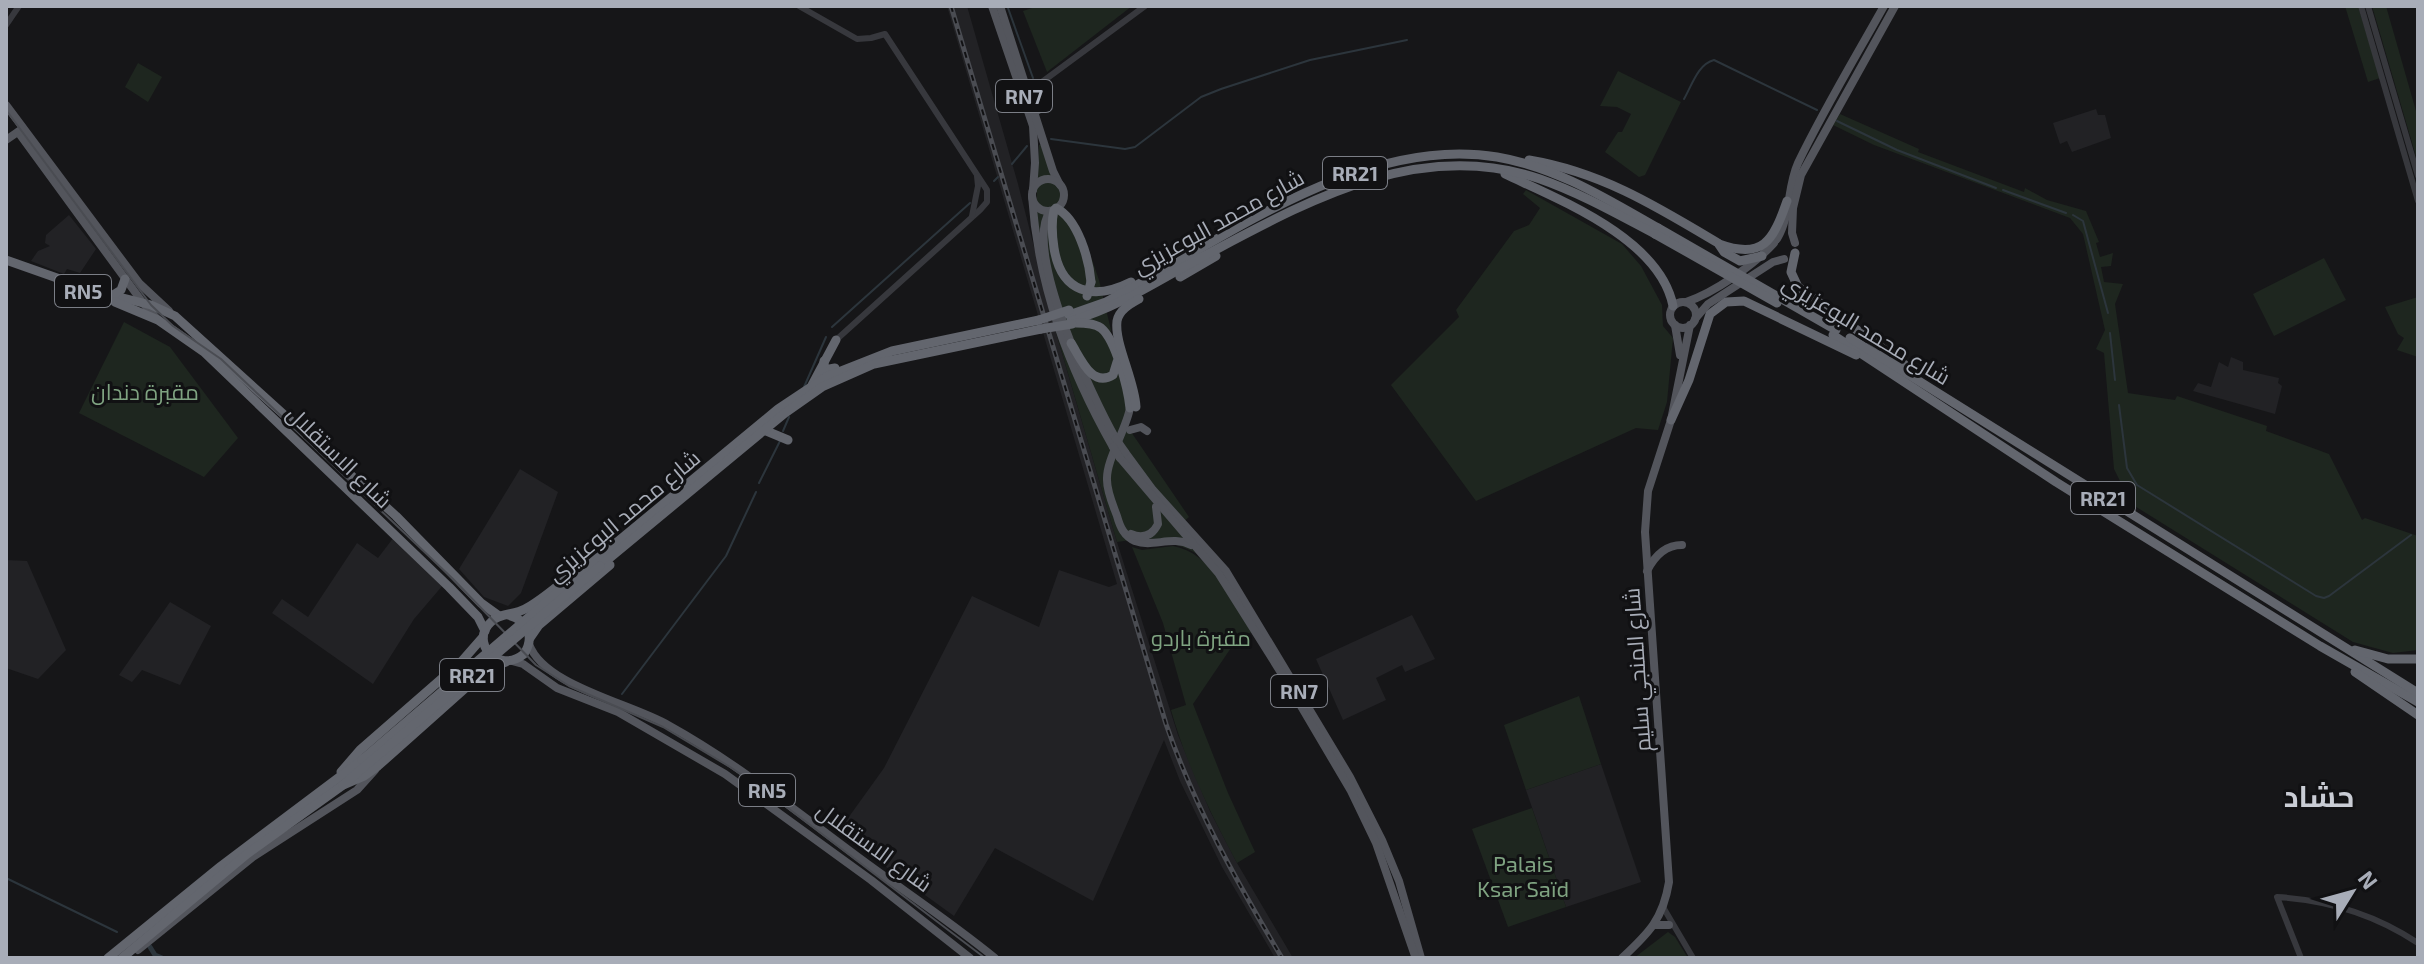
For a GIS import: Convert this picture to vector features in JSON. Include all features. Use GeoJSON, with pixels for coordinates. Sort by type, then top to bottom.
{"type":"FeatureCollection","features":[{"type":"Feature","properties":{"kind":"highway","name":"شارع محمد البوعزيزي"},"geometry":{"type":"LineString","coordinates":[[108,958],[221,866],[362,760],[596,564],[809,395],[874,364],[1071,317],[1269,218],[1329,182],[1391,163],[1443,156],[1497,157],[1551,172],[1577,183],[1953,400],[2324,642]]}},
{"type":"Feature","properties":{"kind":"highway"},"geometry":{"type":"LineString","coordinates":[[1497,157],[1549,164],[1593,177],[1643,198],[1718,243],[1746,252],[1759,248],[1777,226],[1787,201]]}},
{"type":"Feature","properties":{"kind":"highway","name":"شارع محمد البوعزيزي"},"geometry":{"type":"LineString","coordinates":[[1269,218],[1333,191],[1390,173],[1450,166],[1519,173],[1553,184],[1656,231]]}},
{"type":"Feature","properties":{"kind":"highway"},"geometry":{"type":"LineString","coordinates":[[1495,169],[1587,215],[1628,240],[1647,258],[1665,285],[1673,306]]}},
{"type":"Feature","properties":{"kind":"highway"},"geometry":{"type":"LineString","coordinates":[[1133,408],[1118,359],[1103,330],[1071,317],[1087,296],[1091,282],[1085,255],[1071,221],[1064,212],[1053,210],[1053,238],[1062,276],[1074,286],[1098,291],[1114,290],[1128,284],[1220,233],[1269,218]]}},
{"type":"Feature","properties":{"kind":"highway"},"geometry":{"type":"LineString","coordinates":[[1133,408],[1135,391],[1117,327],[1119,315],[1129,304],[1204,263],[1269,218]]}},
{"type":"Feature","properties":{"kind":"highway"},"geometry":{"type":"LineString","coordinates":[[1718,243],[1724,252],[1740,261],[1762,256]]}},
{"type":"Feature","properties":{"kind":"highway"},"geometry":{"type":"LineString","coordinates":[[1795,248],[1791,276],[1802,291],[1953,400]]}},
{"type":"Feature","properties":{"kind":"highway","name":"RN5"},"geometry":{"type":"LineString","coordinates":[[6,263],[143,303],[175,316]]}},
{"type":"Feature","properties":{"kind":"highway","name":"RN5"},"geometry":{"type":"LineString","coordinates":[[6,263],[137,309],[158,320]]}},
{"type":"Feature","properties":{"kind":"highway"},"geometry":{"type":"LineString","coordinates":[[113,295],[121,290],[125,279]]}},
{"type":"Feature","properties":{"kind":"highway"},"geometry":{"type":"LineString","coordinates":[[1708,304],[1724,297],[1738,296],[1754,301],[1783,319]]}},
{"type":"Feature","properties":{"kind":"highway"},"geometry":{"type":"LineString","coordinates":[[1671,420],[1689,380],[1710,314],[1726,302],[1737,300],[1858,356],[1926,394]]}},
{"type":"Feature","properties":{"kind":"highway","name":"شارع الاستقلال"},"geometry":{"type":"LineString","coordinates":[[175,316],[340,464],[481,603],[503,616]]}},
{"type":"Feature","properties":{"kind":"highway","name":"شارع الاستقلال"},"geometry":{"type":"LineString","coordinates":[[158,320],[204,352],[262,406],[478,617],[484,634]]}},
{"type":"Feature","properties":{"kind":"highway","name":"شارع محمد البوعزيزي"},"geometry":{"type":"LineString","coordinates":[[670,505],[778,409],[812,385],[871,357],[1040,325]]}},
{"type":"Feature","properties":{"kind":"highway","name":"شارع محمد البوعزيزي"},"geometry":{"type":"LineString","coordinates":[[1835,333],[2056,482],[2324,642],[2418,702]]}},
{"type":"Feature","properties":{"kind":"highway"},"geometry":{"type":"LineString","coordinates":[[812,385],[836,340]]}},
{"type":"Feature","properties":{"kind":"highway"},"geometry":{"type":"LineString","coordinates":[[1071,343],[1098,379],[1104,380],[1113,375],[1118,359]]}},
{"type":"Feature","properties":{"kind":"highway"},"geometry":{"type":"LineString","coordinates":[[824,361],[823,368],[828,371],[871,357]]}},
{"type":"Feature","properties":{"kind":"highway"},"geometry":{"type":"LineString","coordinates":[[803,408],[838,379]]}},
{"type":"Feature","properties":{"kind":"highway"},"geometry":{"type":"LineString","coordinates":[[764,430],[788,440]]}},
{"type":"Feature","properties":{"kind":"highway","name":"RR21"},"geometry":{"type":"LineString","coordinates":[[503,616],[530,605],[628,528],[670,505]]}},
{"type":"Feature","properties":{"kind":"highway","name":"RR21"},"geometry":{"type":"LineString","coordinates":[[530,641],[539,625],[639,541],[670,505]]}},
{"type":"Feature","properties":{"kind":"highway","name":"شارع محمد البوعزيزي"},"geometry":{"type":"LineString","coordinates":[[122,958],[247,854],[343,785],[596,564]]}},
{"type":"Feature","properties":{"kind":"highway"},"geometry":{"type":"LineString","coordinates":[[484,634],[491,621],[503,616]]}},
{"type":"Feature","properties":{"kind":"highway","name":"RN5"},"geometry":{"type":"LineString","coordinates":[[503,616],[521,620],[529,631],[530,641]]}},
{"type":"Feature","properties":{"kind":"highway","name":"RN5"},"geometry":{"type":"LineString","coordinates":[[484,634],[489,654],[509,661]]}},
{"type":"Feature","properties":{"kind":"highway","name":"شارع محمد البوعزيزي"},"geometry":{"type":"LineString","coordinates":[[332,783],[360,750],[462,661],[484,634]]}},
{"type":"Feature","properties":{"kind":"highway"},"geometry":{"type":"LineString","coordinates":[[509,661],[524,654],[530,641]]}},
{"type":"Feature","properties":{"kind":"highway"},"geometry":{"type":"LineString","coordinates":[[2324,642],[2388,659],[2418,659]]}},
{"type":"Feature","properties":{"kind":"highway"},"geometry":{"type":"LineString","coordinates":[[2324,642],[2418,715]]}},
{"type":"Feature","properties":{"kind":"highway","name":"شارع محمد البوعزيزي"},"geometry":{"type":"LineString","coordinates":[[343,785],[378,766],[487,669],[509,661]]}},
{"type":"Feature","properties":{"kind":"highway","name":"شارع محمد البوعزيزي"},"geometry":{"type":"LineString","coordinates":[[2368,669],[2418,693]]}},
{"type":"Feature","properties":{"kind":"main road","name":"RN7"},"geometry":{"type":"LineString","coordinates":[[992,6],[1038,119],[1060,185],[1063,196],[1044,229],[1047,258],[1071,343],[1114,443]]}},
{"type":"Feature","properties":{"kind":"main road","name":"RN7"},"geometry":{"type":"LineString","coordinates":[[1000,6],[1026,93],[1035,143],[1032,193],[1040,261],[1059,334],[1086,398],[1150,496],[1203,554],[1270,654],[1351,791],[1381,853],[1418,958]]}},
{"type":"Feature","properties":{"kind":"main road"},"geometry":{"type":"LineString","coordinates":[[1673,306],[1706,293],[1762,256],[1775,241],[1784,227],[1787,201],[1798,163],[1884,6]]}},
{"type":"Feature","properties":{"kind":"main road"},"geometry":{"type":"LineString","coordinates":[[1795,248],[1793,208],[1801,175],[1895,6]]}},
{"type":"Feature","properties":{"kind":"main road"},"geometry":{"type":"LineString","coordinates":[[1038,119],[1042,83]]}},
{"type":"Feature","properties":{"kind":"main road"},"geometry":{"type":"LineString","coordinates":[[6,105],[125,279],[158,320]]}},
{"type":"Feature","properties":{"kind":"main road"},"geometry":{"type":"LineString","coordinates":[[6,140],[21,130]]}},
{"type":"Feature","properties":{"kind":"main road"},"geometry":{"type":"LineString","coordinates":[[21,130],[139,283],[175,316]]}},
{"type":"Feature","properties":{"kind":"main road"},"geometry":{"type":"LineString","coordinates":[[1053,210],[1038,207],[1032,193],[1040,182],[1046,180],[1060,185]]}},
{"type":"Feature","properties":{"kind":"main road"},"geometry":{"type":"LineString","coordinates":[[1775,241],[1787,236],[1795,248]]}},
{"type":"Feature","properties":{"kind":"main road"},"geometry":{"type":"LineString","coordinates":[[1775,241],[1774,253],[1784,259]]}},
{"type":"Feature","properties":{"kind":"main road","name":"شارع المنجي سليم"},"geometry":{"type":"LineString","coordinates":[[1622,958],[1654,925],[1662,911],[1669,882],[1647,572],[1645,532],[1648,491],[1671,420],[1692,322],[1708,304],[1773,262],[1784,259],[1795,248]]}},
{"type":"Feature","properties":{"kind":"main road"},"geometry":{"type":"LineString","coordinates":[[1675,325],[1683,327],[1692,322],[1695,311],[1686,302]]}},
{"type":"Feature","properties":{"kind":"main road","name":"شارع المنجي سليم"},"geometry":{"type":"LineString","coordinates":[[1673,306],[1670,318],[1675,325],[1681,368]]}},
{"type":"Feature","properties":{"kind":"main road"},"geometry":{"type":"LineString","coordinates":[[1133,408],[1130,430],[1114,462],[1111,481],[1123,524],[1136,536],[1152,533],[1158,524],[1158,512],[1150,496]]}},
{"type":"Feature","properties":{"kind":"main road"},"geometry":{"type":"LineString","coordinates":[[1133,408],[1107,475],[1108,489],[1120,525],[1134,540],[1149,543],[1180,541],[1203,554]]}},
{"type":"Feature","properties":{"kind":"main road"},"geometry":{"type":"LineString","coordinates":[[1130,430],[1141,427],[1147,431]]}},
{"type":"Feature","properties":{"kind":"main road","name":"RN7"},"geometry":{"type":"LineString","coordinates":[[1123,455],[1226,571],[1350,777],[1399,881],[1418,958]]}},
{"type":"Feature","properties":{"kind":"main road"},"geometry":{"type":"LineString","coordinates":[[1647,572],[1652,561],[1665,549],[1682,545]]}},
{"type":"Feature","properties":{"kind":"main road","name":"شارع الاستقلال"},"geometry":{"type":"LineString","coordinates":[[530,641],[539,662],[561,677],[666,723],[714,753],[949,921],[995,958]]}},
{"type":"Feature","properties":{"kind":"main road","name":"شارع الاستقلال"},"geometry":{"type":"LineString","coordinates":[[509,661],[523,664],[557,688],[618,712],[725,774],[871,880],[970,958]]}},
{"type":"Feature","properties":{"kind":"main road"},"geometry":{"type":"LineString","coordinates":[[128,958],[253,857],[357,790],[378,766]]}},
{"type":"Feature","properties":{"kind":"main road"},"geometry":{"type":"LineString","coordinates":[[1654,925],[1671,926]]}},
{"type":"Feature","properties":{"kind":"street"},"geometry":{"type":"LineString","coordinates":[[6,25],[19,6]]}},
{"type":"Feature","properties":{"kind":"street"},"geometry":{"type":"LineString","coordinates":[[799,6],[857,39],[885,34],[986,186],[988,198],[985,205],[836,340]]}},
{"type":"Feature","properties":{"kind":"street"},"geometry":{"type":"LineString","coordinates":[[1026,93],[1145,6]]}},
{"type":"Feature","properties":{"kind":"street"},"geometry":{"type":"LineString","coordinates":[[2361,6],[2418,201]]}},
{"type":"Feature","properties":{"kind":"street"},"geometry":{"type":"LineString","coordinates":[[2368,6],[2418,176]]}},
{"type":"Feature","properties":{"kind":"street"},"geometry":{"type":"LineString","coordinates":[[971,217],[978,186],[977,172]]}},
{"type":"Feature","properties":{"kind":"street"},"geometry":{"type":"LineString","coordinates":[[2301,958],[2277,897],[2297,898],[2357,912],[2398,930],[2418,943]]}},
{"type":"Feature","properties":{"kind":"street"},"geometry":{"type":"LineString","coordinates":[[1662,911],[1693,958]]}},
{"type":"Feature","properties":{"kind":"shaded area"},"geometry":{"type":"Polygon","coordinates":[[[947,6],[967,6],[1018,184],[1055,329],[1117,542],[1178,735],[1210,811],[1293,958],[1275,958],[1222,867],[1180,781],[1164,740],[1093,901],[995,848],[954,916],[838,832],[884,768],[972,596],[1039,627],[1059,570],[1109,587],[1117,584],[947,6]]]}},
{"type":"Feature","properties":{"kind":"shaded area"},"geometry":{"type":"Polygon","coordinates":[[[2096,109],[2098,115],[2105,115],[2111,138],[2072,152],[2067,141],[2060,144],[2053,123],[2096,109]]]}},
{"type":"Feature","properties":{"kind":"shaded area"},"geometry":{"type":"Polygon","coordinates":[[[69,215],[96,249],[80,273],[67,269],[64,274],[31,261],[38,251],[50,246],[45,243],[46,235],[69,215]]]}},
{"type":"Feature","properties":{"kind":"shaded area"},"geometry":{"type":"Polygon","coordinates":[[[2231,357],[2243,362],[2243,370],[2279,378],[2278,383],[2282,386],[2275,414],[2193,391],[2198,383],[2211,387],[2219,362],[2228,367],[2231,357]]]}},
{"type":"Feature","properties":{"kind":"shaded area"},"geometry":{"type":"Polygon","coordinates":[[[520,469],[558,492],[521,593],[508,606],[484,597],[459,569],[520,469]]]}},
{"type":"Feature","properties":{"kind":"shaded area"},"geometry":{"type":"Polygon","coordinates":[[[394,537],[443,585],[414,619],[373,684],[272,613],[282,599],[308,617],[357,543],[378,558],[394,537]]]}},
{"type":"Feature","properties":{"kind":"shaded area"},"geometry":{"type":"Polygon","coordinates":[[[6,560],[27,561],[66,650],[38,679],[6,668],[6,560]]]}},
{"type":"Feature","properties":{"kind":"shaded area"},"geometry":{"type":"Polygon","coordinates":[[[170,602],[211,626],[180,685],[142,670],[132,682],[119,675],[170,602]]]}},
{"type":"Feature","properties":{"kind":"shaded area"},"geometry":{"type":"Polygon","coordinates":[[[1412,615],[1435,659],[1405,672],[1402,665],[1376,678],[1386,700],[1343,720],[1316,659],[1412,615]]]}},
{"type":"Feature","properties":{"kind":"shaded area"},"geometry":{"type":"Polygon","coordinates":[[[1601,764],[1641,882],[1566,907],[1526,790],[1601,764]]]}},
{"type":"Feature","properties":{"kind":"green space"},"geometry":{"type":"Polygon","coordinates":[[[1038,6],[1132,6],[1047,72],[1023,11],[1038,6]]]}},
{"type":"Feature","properties":{"kind":"green space"},"geometry":{"type":"Polygon","coordinates":[[[2345,6],[2358,6],[2380,78],[2368,82],[2345,6]]]}},
{"type":"Feature","properties":{"kind":"green space"},"geometry":{"type":"Polygon","coordinates":[[[2372,6],[2386,6],[2418,118],[2418,163],[2372,6]]]}},
{"type":"Feature","properties":{"kind":"green space"},"geometry":{"type":"Polygon","coordinates":[[[138,63],[162,77],[148,102],[125,87],[138,63]]]}},
{"type":"Feature","properties":{"kind":"green space"},"geometry":{"type":"Polygon","coordinates":[[[1618,71],[1681,102],[1645,175],[1639,177],[1605,152],[1618,132],[1622,132],[1631,114],[1617,107],[1600,106],[1618,71]]]}},
{"type":"Feature","properties":{"kind":"green space"},"geometry":{"type":"Polygon","coordinates":[[[1840,114],[1919,149],[1918,152],[2024,192],[2025,188],[2047,200],[2086,211],[2099,242],[2096,243],[2100,257],[2113,253],[2111,266],[2101,267],[2104,282],[2123,284],[2115,304],[2128,393],[2175,400],[2177,396],[2267,426],[2266,431],[2329,454],[2362,520],[2365,518],[2418,536],[2418,650],[2393,653],[2353,642],[2117,495],[2123,487],[2114,469],[2104,353],[2096,349],[2105,330],[2083,234],[2070,218],[1874,145],[1833,125],[1840,114]]]}},
{"type":"Feature","properties":{"kind":"green space"},"geometry":{"type":"Polygon","coordinates":[[[1039,145],[1042,145],[1060,189],[1065,211],[1089,251],[1099,280],[1111,330],[1109,341],[1127,401],[1125,423],[1189,517],[1176,528],[1200,556],[1182,547],[1160,542],[1117,542],[1049,308],[1036,213],[1039,145]]]}},
{"type":"Feature","properties":{"kind":"green space"},"geometry":{"type":"Polygon","coordinates":[[[1526,190],[1622,244],[1641,266],[1662,305],[1663,326],[1673,338],[1667,402],[1658,430],[1636,428],[1476,501],[1391,385],[1459,317],[1456,310],[1514,231],[1529,225],[1540,208],[1523,194],[1526,190]]]}},
{"type":"Feature","properties":{"kind":"green space"},"geometry":{"type":"Polygon","coordinates":[[[2324,258],[2346,300],[2274,336],[2253,294],[2324,258]]]}},
{"type":"Feature","properties":{"kind":"green space"},"geometry":{"type":"Polygon","coordinates":[[[2418,297],[2418,357],[2397,350],[2404,338],[2398,334],[2385,307],[2418,297]]]}},
{"type":"Feature","properties":{"kind":"green space","name":"مقبرة دندان"},"geometry":{"type":"Polygon","coordinates":[[[124,322],[170,347],[238,438],[204,477],[79,413],[124,322]]]}},
{"type":"Feature","properties":{"kind":"green space","name":"مقبرة باردو"},"geometry":{"type":"Polygon","coordinates":[[[1173,546],[1187,550],[1210,568],[1252,632],[1237,639],[1193,704],[1255,852],[1237,863],[1200,788],[1177,730],[1171,710],[1186,705],[1163,623],[1132,547],[1142,550],[1173,546]]]}},
{"type":"Feature","properties":{"kind":"green space"},"geometry":{"type":"Polygon","coordinates":[[[1579,696],[1601,764],[1526,790],[1504,725],[1579,696]]]}},
{"type":"Feature","properties":{"kind":"green space","name":"Palais Ksar Saïd"},"geometry":{"type":"Polygon","coordinates":[[[1532,808],[1566,907],[1508,927],[1472,829],[1532,808]]]}},
{"type":"Feature","properties":{"kind":"green space"},"geometry":{"type":"Polygon","coordinates":[[[1668,932],[1675,937],[1688,958],[1634,958],[1668,932]]]}},
{"type":"Feature","properties":{"kind":"waterway"},"geometry":{"type":"LineString","coordinates":[[1008,8],[1033,78]]}},
{"type":"Feature","properties":{"kind":"waterway"},"geometry":{"type":"LineString","coordinates":[[1051,139],[1125,149],[1135,147],[1201,97],[1221,89],[1310,60],[1407,40]]}},
{"type":"Feature","properties":{"kind":"waterway"},"geometry":{"type":"LineString","coordinates":[[1684,99],[1700,70],[1714,60],[1817,110]]}},
{"type":"Feature","properties":{"kind":"waterway"},"geometry":{"type":"LineString","coordinates":[[1837,121],[1897,150],[1996,188]]}},
{"type":"Feature","properties":{"kind":"waterway"},"geometry":{"type":"LineString","coordinates":[[1012,164],[1027,146]]}},
{"type":"Feature","properties":{"kind":"waterway"},"geometry":{"type":"LineString","coordinates":[[994,181],[998,177]]}},
{"type":"Feature","properties":{"kind":"waterway"},"geometry":{"type":"LineString","coordinates":[[2003,190],[2066,213]]}},
{"type":"Feature","properties":{"kind":"waterway"},"geometry":{"type":"LineString","coordinates":[[832,327],[970,203]]}},
{"type":"Feature","properties":{"kind":"waterway"},"geometry":{"type":"LineString","coordinates":[[2073,215],[2083,221],[2108,313]]}},
{"type":"Feature","properties":{"kind":"waterway"},"geometry":{"type":"LineString","coordinates":[[2110,333],[2115,380]]}},
{"type":"Feature","properties":{"kind":"waterway"},"geometry":{"type":"LineString","coordinates":[[804,387],[826,337]]}},
{"type":"Feature","properties":{"kind":"waterway"},"geometry":{"type":"LineString","coordinates":[[2119,405],[2127,468],[2137,485],[2316,596],[2329,596],[2411,535]]}},
{"type":"Feature","properties":{"kind":"waterway"},"geometry":{"type":"LineString","coordinates":[[783,431],[789,417]]}},
{"type":"Feature","properties":{"kind":"waterway"},"geometry":{"type":"LineString","coordinates":[[759,483],[780,441]]}},
{"type":"Feature","properties":{"kind":"waterway"},"geometry":{"type":"LineString","coordinates":[[622,694],[726,556],[756,492]]}},
{"type":"Feature","properties":{"kind":"waterway"},"geometry":{"type":"LineString","coordinates":[[6,878],[117,932]]}},
{"type":"Feature","properties":{"kind":"waterway"},"geometry":{"type":"LineString","coordinates":[[150,947],[155,955],[162,958]]}},
{"type":"Feature","properties":{"kind":"tram line"},"geometry":{"type":"LineString","coordinates":[[6,110],[151,305],[173,326],[221,359],[453,579],[536,665],[569,686],[663,727],[730,767],[985,958]]}},
{"type":"Feature","properties":{"kind":"railway"},"geometry":{"type":"LineString","coordinates":[[951,6],[1166,724],[1218,844],[1282,958]]}},
{"type":"Feature","properties":{"kind":"district","name":"حشاد"},"geometry":{"type":"Point","coordinates":[2319,795]}}]}
